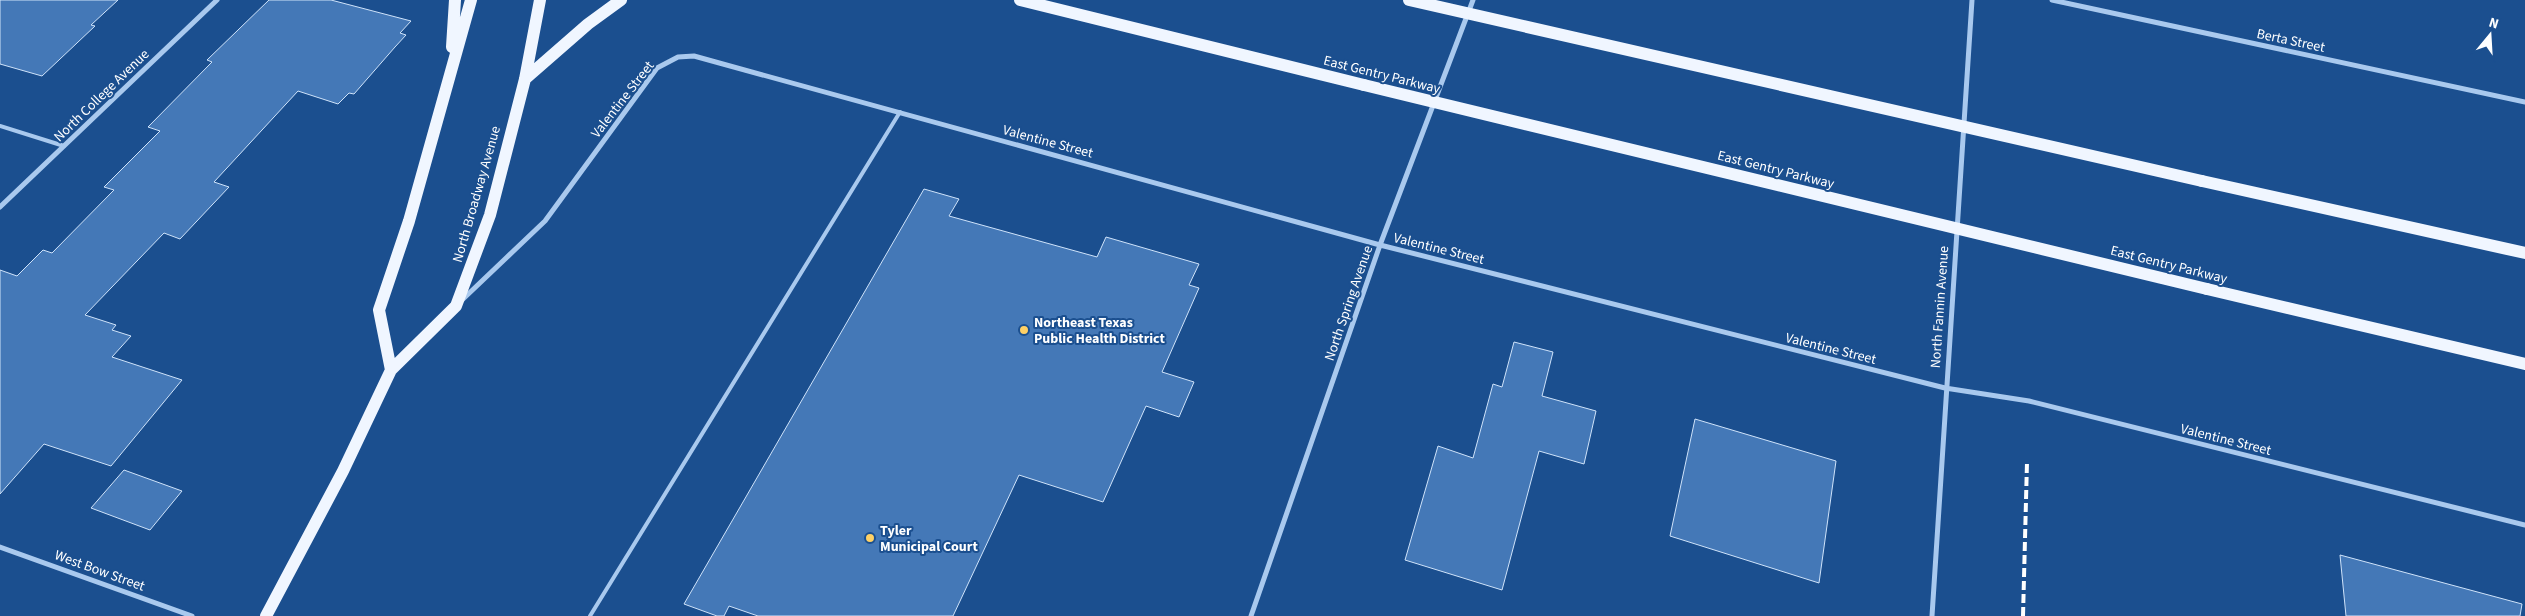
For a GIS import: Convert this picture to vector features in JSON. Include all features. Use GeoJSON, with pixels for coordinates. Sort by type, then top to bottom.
{"type":"FeatureCollection","features":[{"type":"Feature","properties":{"kind":"main road"},"geometry":{"type":"LineString","coordinates":[[451,70],[455,0]]}},
{"type":"Feature","properties":{"kind":"main road"},"geometry":{"type":"LineString","coordinates":[[391,370],[379,310],[408,221],[471,0]]}},
{"type":"Feature","properties":{"kind":"main road","name":"North Broadway Avenue"},"geometry":{"type":"LineString","coordinates":[[266,616],[343,471],[391,370],[456,306],[490,215],[525,79],[540,0]]}},
{"type":"Feature","properties":{"kind":"main road"},"geometry":{"type":"LineString","coordinates":[[525,79],[588,24],[622,0]]}},
{"type":"Feature","properties":{"kind":"main road","name":"East Gentry Parkway"},"geometry":{"type":"LineString","coordinates":[[1020,0],[2207,289],[2525,364]]}},
{"type":"Feature","properties":{"kind":"main road"},"geometry":{"type":"LineString","coordinates":[[1410,0],[2202,181],[2525,252]]}},
{"type":"Feature","properties":{"kind":"street","name":"North College Avenue"},"geometry":{"type":"LineString","coordinates":[[0,207],[217,0]]}},
{"type":"Feature","properties":{"kind":"street","name":"North Spring Avenue"},"geometry":{"type":"LineString","coordinates":[[1251,616],[1380,245],[1473,0]]}},
{"type":"Feature","properties":{"kind":"street","name":"North Fannin Avenue"},"geometry":{"type":"LineString","coordinates":[[1932,616],[1945,388],[1972,0]]}},
{"type":"Feature","properties":{"kind":"street","name":"Berta Street"},"geometry":{"type":"LineString","coordinates":[[2052,0],[2525,102]]}},
{"type":"Feature","properties":{"kind":"street","name":"Valentine Street"},"geometry":{"type":"LineString","coordinates":[[456,306],[545,221],[652,74],[670,60],[686,56],[702,58],[1380,245],[1945,388],[2029,401],[2525,525]]}},
{"type":"Feature","properties":{"kind":"street","name":"West Bow Street"},"geometry":{"type":"LineString","coordinates":[[0,547],[192,616]]}},
{"type":"Feature","properties":{"kind":"lane"},"geometry":{"type":"LineString","coordinates":[[590,616],[900,112]]}},
{"type":"Feature","properties":{"kind":"lane"},"geometry":{"type":"LineString","coordinates":[[0,126],[64,146]]}},
{"type":"Feature","properties":{"kind":"building"},"geometry":{"type":"Polygon","coordinates":[[[0,0],[118,0],[91,25],[95,26],[42,76],[0,64],[0,0]]]}},
{"type":"Feature","properties":{"kind":"building"},"geometry":{"type":"Polygon","coordinates":[[[269,0],[331,0],[411,21],[400,33],[406,35],[354,94],[349,93],[338,104],[298,91],[214,182],[229,187],[180,239],[164,233],[85,315],[116,325],[112,330],[131,336],[112,357],[182,380],[111,466],[44,444],[0,494],[0,270],[17,276],[43,250],[52,253],[114,190],[104,187],[160,131],[148,127],[212,62],[207,60],[269,0]]]}},
{"type":"Feature","properties":{"kind":"building"},"geometry":{"type":"Polygon","coordinates":[[[924,189],[959,199],[949,216],[1097,257],[1106,237],[1199,264],[1189,285],[1199,288],[1162,372],[1194,382],[1179,417],[1146,406],[1103,502],[1019,475],[953,616],[758,616],[729,606],[724,616],[717,616],[684,604],[924,189]]]}},
{"type":"Feature","properties":{"kind":"building"},"geometry":{"type":"Polygon","coordinates":[[[1514,342],[1553,352],[1542,396],[1596,411],[1584,464],[1539,451],[1502,590],[1405,560],[1438,446],[1473,458],[1493,384],[1502,387],[1514,342]]]}},
{"type":"Feature","properties":{"kind":"building"},"geometry":{"type":"Polygon","coordinates":[[[1695,419],[1836,461],[1819,583],[1670,536],[1695,419]]]}},
{"type":"Feature","properties":{"kind":"building"},"geometry":{"type":"Polygon","coordinates":[[[124,470],[182,491],[150,530],[91,508],[124,470]]]}},
{"type":"Feature","properties":{"kind":"building"},"geometry":{"type":"Polygon","coordinates":[[[2340,555],[2522,604],[2520,616],[2346,616],[2340,555]]]}},
{"type":"Feature","properties":{"kind":"railway"},"geometry":{"type":"LineString","coordinates":[[2023,616],[2027,462]]}},
{"type":"Feature","properties":{"kind":"place","name":"Northeast Texas Public Health District"},"geometry":{"type":"Point","coordinates":[1024,330]}},
{"type":"Feature","properties":{"kind":"place","name":"Tyler Municipal Court"},"geometry":{"type":"Point","coordinates":[870,538]}}]}
